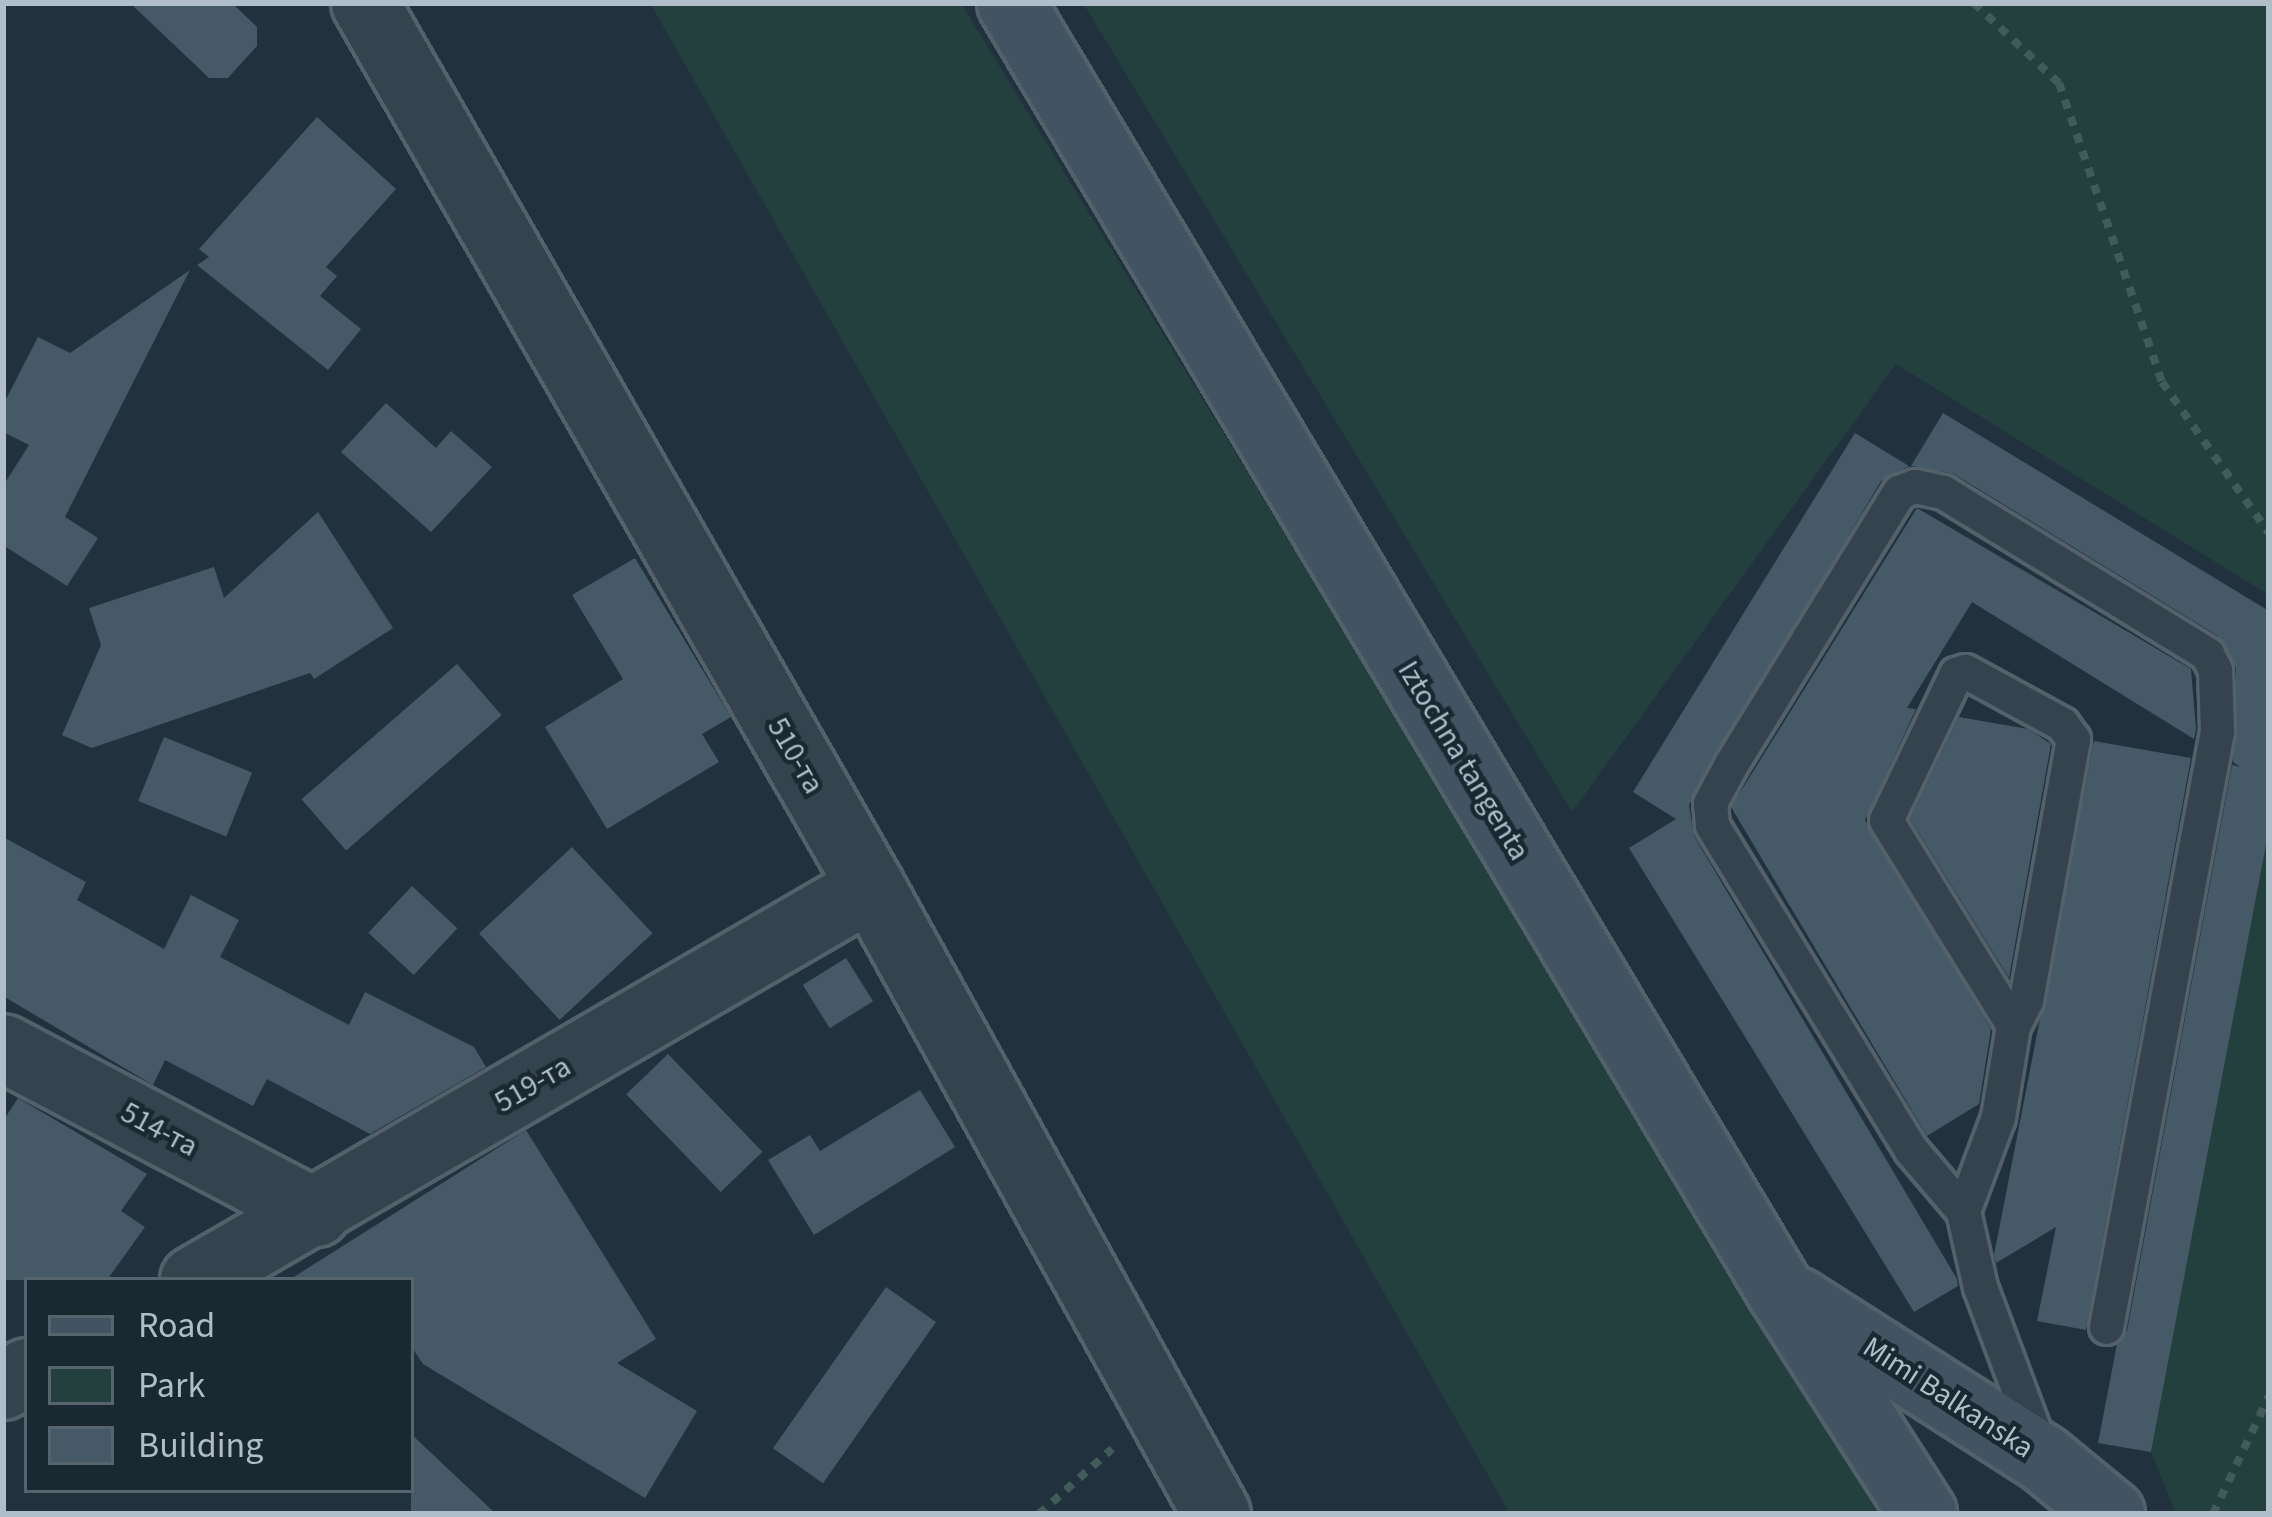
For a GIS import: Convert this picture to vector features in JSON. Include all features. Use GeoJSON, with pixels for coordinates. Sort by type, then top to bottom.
{"type":"FeatureCollection","features":[{"type":"Feature","properties":{"kind":"street","name":"510-та"},"geometry":{"type":"LineString","coordinates":[[364,3],[871,887],[1217,1514]]}},
{"type":"Feature","properties":{"kind":"street","name":"Iztochna tangenta"},"geometry":{"type":"LineString","coordinates":[[1011,3],[1780,1290],[1924,1514]]}},
{"type":"Feature","properties":{"kind":"street","name":"519-та"},"geometry":{"type":"LineString","coordinates":[[199,1277],[871,887]]}},
{"type":"Feature","properties":{"kind":"street","name":"514-та"},"geometry":{"type":"LineString","coordinates":[[3,1048],[316,1213]]}},
{"type":"Feature","properties":{"kind":"street","name":"Mimi Balkanska"},"geometry":{"type":"LineString","coordinates":[[1780,1290],[2044,1460],[2111,1514]]}},
{"type":"Feature","properties":{"kind":"lane"},"geometry":{"type":"LineString","coordinates":[[2044,1460],[2013,1367],[2011,1318],[1976,1253],[1963,1211],[1911,1150],[1712,825],[1710,803],[1899,492],[1915,486],[1943,492],[2187,641],[2215,670],[2217,731],[2106,1328]]}},
{"type":"Feature","properties":{"kind":"lane"},"geometry":{"type":"LineString","coordinates":[[1963,1211],[1998,1117],[2013,1025],[2026,1000],[2072,739],[2062,724],[1965,671],[1956,674],[1886,820],[2013,1025]]}},
{"type":"Feature","properties":{"kind":"path"},"geometry":{"type":"LineString","coordinates":[[1974,3],[2060,83],[2162,382],[2269,533]]}},
{"type":"Feature","properties":{"kind":"path"},"geometry":{"type":"LineString","coordinates":[[2213,1514],[2269,1396]]}},
{"type":"Feature","properties":{"kind":"path"},"geometry":{"type":"LineString","coordinates":[[1039,1514],[1160,1411]]}},
{"type":"Feature","properties":{"kind":"green space"},"geometry":{"type":"Polygon","coordinates":[[[650,3],[961,3],[1883,1514],[1510,1514],[650,3]]]}},
{"type":"Feature","properties":{"kind":"green space"},"geometry":{"type":"Polygon","coordinates":[[[1083,3],[2269,3],[2269,595],[1896,364],[1572,812],[1083,3]]]}},
{"type":"Feature","properties":{"kind":"green space"},"geometry":{"type":"Polygon","coordinates":[[[2269,829],[2269,1514],[2176,1514],[2151,1452],[2269,829]]]}},
{"type":"Feature","properties":{"kind":"building"},"geometry":{"type":"Polygon","coordinates":[[[130,3],[232,3],[257,27],[257,46],[228,78],[209,78],[130,3]]]}},
{"type":"Feature","properties":{"kind":"building"},"geometry":{"type":"Polygon","coordinates":[[[317,117],[396,189],[326,267],[337,276],[320,296],[361,329],[328,370],[197,265],[209,257],[199,249],[317,117]]]}},
{"type":"Feature","properties":{"kind":"building"},"geometry":{"type":"Polygon","coordinates":[[[190,270],[65,517],[98,538],[67,586],[3,545],[3,486],[29,445],[3,432],[3,405],[38,337],[70,353],[190,270]]]}},
{"type":"Feature","properties":{"kind":"building"},"geometry":{"type":"Polygon","coordinates":[[[386,403],[436,448],[451,431],[492,467],[431,532],[341,452],[386,403]]]}},
{"type":"Feature","properties":{"kind":"building"},"geometry":{"type":"Polygon","coordinates":[[[1943,413],[2269,611],[2269,829],[2151,1452],[2098,1443],[2117,1344],[2127,1331],[2232,765],[2240,767],[2233,762],[2236,668],[2218,636],[1954,474],[1911,466],[1943,413]]]}},
{"type":"Feature","properties":{"kind":"building"},"geometry":{"type":"Polygon","coordinates":[[[1855,433],[1909,466],[1881,481],[1689,805],[1694,836],[1957,1279],[1958,1286],[1914,1312],[1629,848],[1676,819],[1633,792],[1855,433]]]}},
{"type":"Feature","properties":{"kind":"building"},"geometry":{"type":"Polygon","coordinates":[[[1917,508],[2191,669],[2196,729],[2194,739],[1972,602],[1907,708],[1916,709],[1865,820],[1991,1029],[1979,1104],[1927,1136],[1731,807],[1917,508]]]}},
{"type":"Feature","properties":{"kind":"building"},"geometry":{"type":"Polygon","coordinates":[[[318,512],[393,628],[314,679],[310,673],[92,748],[62,735],[101,645],[89,608],[214,567],[224,598],[318,512]]]}},
{"type":"Feature","properties":{"kind":"building"},"geometry":{"type":"Polygon","coordinates":[[[635,558],[731,717],[702,734],[719,762],[607,829],[545,727],[623,679],[572,595],[635,558]]]}},
{"type":"Feature","properties":{"kind":"building"},"geometry":{"type":"Polygon","coordinates":[[[457,664],[502,715],[346,850],[302,799],[457,664]]]}},
{"type":"Feature","properties":{"kind":"building"},"geometry":{"type":"Polygon","coordinates":[[[1959,717],[2028,729],[2051,744],[2009,978],[1910,819],[1959,717]]]}},
{"type":"Feature","properties":{"kind":"building"},"geometry":{"type":"Polygon","coordinates":[[[164,737],[252,773],[226,837],[138,801],[164,737]]]}},
{"type":"Feature","properties":{"kind":"building"},"geometry":{"type":"Polygon","coordinates":[[[2094,741],[2191,758],[2086,1330],[2037,1321],[2056,1227],[1996,1263],[1994,1255],[2094,741]]]}},
{"type":"Feature","properties":{"kind":"building"},"geometry":{"type":"Polygon","coordinates":[[[3,837],[86,882],[77,900],[164,949],[191,895],[239,920],[220,957],[349,1025],[365,992],[474,1047],[486,1067],[370,1134],[267,1079],[253,1106],[165,1060],[153,1085],[3,996],[3,837]]]}},
{"type":"Feature","properties":{"kind":"building"},"geometry":{"type":"Polygon","coordinates":[[[572,847],[652,933],[560,1020],[479,934],[572,847]]]}},
{"type":"Feature","properties":{"kind":"building"},"geometry":{"type":"Polygon","coordinates":[[[412,886],[457,928],[414,975],[368,933],[412,886]]]}},
{"type":"Feature","properties":{"kind":"building"},"geometry":{"type":"Polygon","coordinates":[[[846,958],[873,1001],[830,1028],[803,985],[846,958]]]}},
{"type":"Feature","properties":{"kind":"building"},"geometry":{"type":"Polygon","coordinates":[[[668,1054],[762,1152],[721,1192],[626,1094],[668,1054]]]}},
{"type":"Feature","properties":{"kind":"building"},"geometry":{"type":"Polygon","coordinates":[[[920,1090],[955,1147],[814,1235],[768,1160],[810,1135],[820,1151],[920,1090]]]}},
{"type":"Feature","properties":{"kind":"building"},"geometry":{"type":"Polygon","coordinates":[[[18,1098],[147,1174],[121,1211],[145,1227],[109,1277],[3,1280],[3,1121],[18,1098]]]}},
{"type":"Feature","properties":{"kind":"building"},"geometry":{"type":"Polygon","coordinates":[[[526,1130],[656,1339],[617,1363],[697,1411],[645,1498],[423,1364],[414,1350],[414,1277],[294,1277],[526,1130]]]}},
{"type":"Feature","properties":{"kind":"building"},"geometry":{"type":"Polygon","coordinates":[[[886,1287],[936,1322],[823,1483],[773,1448],[886,1287]]]}},
{"type":"Feature","properties":{"kind":"building"},"geometry":{"type":"Polygon","coordinates":[[[414,1437],[496,1514],[411,1514],[414,1437]]]}}]}
